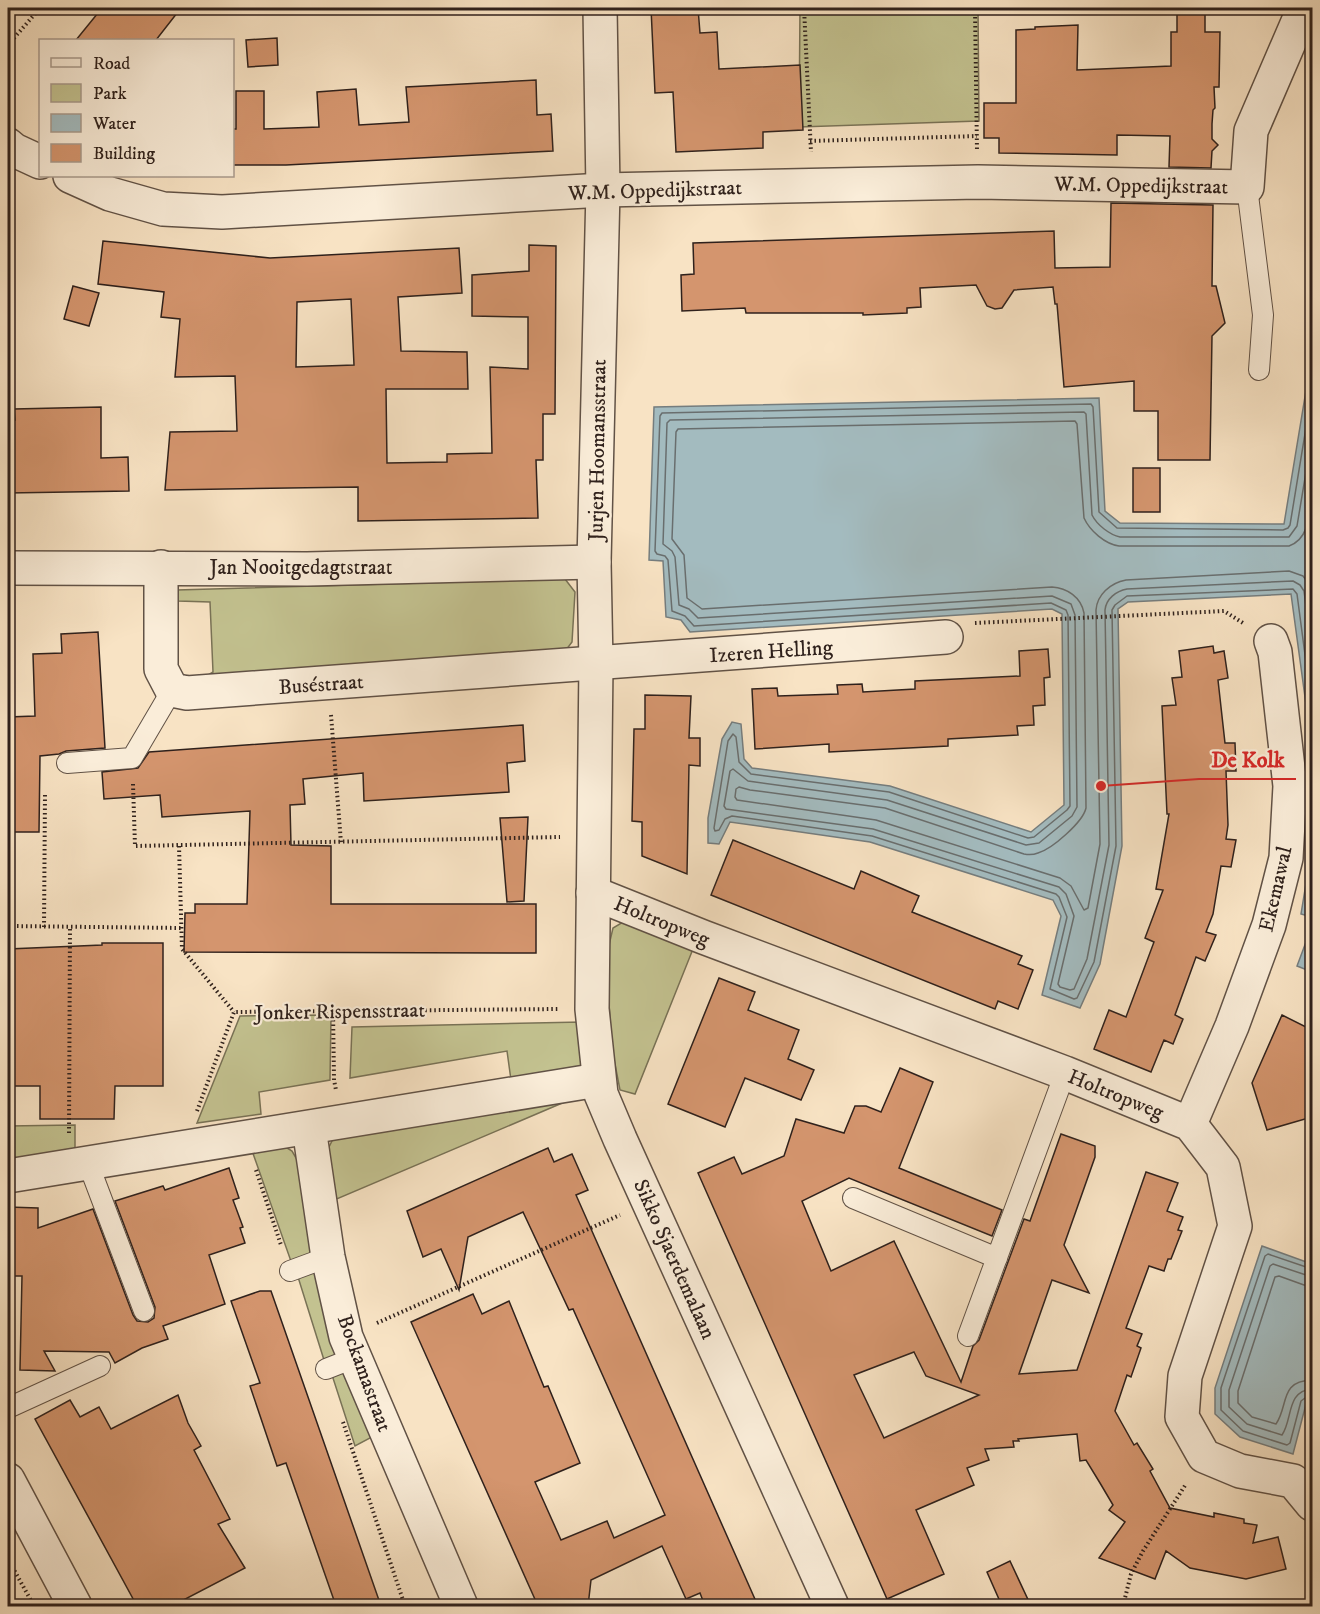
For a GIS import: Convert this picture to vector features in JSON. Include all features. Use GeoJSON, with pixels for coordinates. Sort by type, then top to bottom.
{"type":"FeatureCollection","features":[{"type":"Feature","properties":{"kind":"street","name":"Jurjen Hoomansstraat"},"geometry":{"type":"LineString","coordinates":[[592,893],[596,664],[594,562],[603,190],[600,8]]}},
{"type":"Feature","properties":{"kind":"street"},"geometry":{"type":"LineString","coordinates":[[1247,187],[1251,131],[1304,8]]}},
{"type":"Feature","properties":{"kind":"street"},"geometry":{"type":"LineString","coordinates":[[8,145],[39,162]]}},
{"type":"Feature","properties":{"kind":"street","name":"W.M. Oppedijkstraat"},"geometry":{"type":"LineString","coordinates":[[71,177],[110,194],[163,209],[222,212],[603,190],[978,182],[1247,187]]}},
{"type":"Feature","properties":{"kind":"street","name":"Jan Nooitgedagtstraat"},"geometry":{"type":"LineString","coordinates":[[8,568],[307,569],[594,562]]}},
{"type":"Feature","properties":{"kind":"street"},"geometry":{"type":"LineString","coordinates":[[161,567],[161,669],[172,690]]}},
{"type":"Feature","properties":{"kind":"street","name":"Izeren Helling"},"geometry":{"type":"LineString","coordinates":[[596,664],[946,637]]}},
{"type":"Feature","properties":{"kind":"street","name":"Ekemawal"},"geometry":{"type":"LineString","coordinates":[[1190,1124],[1232,1026],[1269,925],[1286,858],[1290,786],[1275,652],[1271,641]]}},
{"type":"Feature","properties":{"kind":"street","name":"Buséstraat"},"geometry":{"type":"LineString","coordinates":[[172,690],[186,693],[596,664]]}},
{"type":"Feature","properties":{"kind":"street","name":"Holtropweg"},"geometry":{"type":"LineString","coordinates":[[592,893],[1065,1073],[1190,1124],[1223,1167],[1236,1226],[1185,1376],[1182,1417],[1204,1456]]}},
{"type":"Feature","properties":{"kind":"street","name":"Sikko Sjaerdemalaan"},"geometry":{"type":"LineString","coordinates":[[592,893],[592,1009],[601,1094],[832,1606]]}},
{"type":"Feature","properties":{"kind":"street"},"geometry":{"type":"LineString","coordinates":[[8,1176],[598,1080]]}},
{"type":"Feature","properties":{"kind":"street","name":"Bockamastraat"},"geometry":{"type":"LineString","coordinates":[[309,1128],[342,1354],[461,1606]]}},
{"type":"Feature","properties":{"kind":"street"},"geometry":{"type":"LineString","coordinates":[[1204,1456],[1240,1471],[1293,1481],[1312,1504]]}},
{"type":"Feature","properties":{"kind":"street"},"geometry":{"type":"LineString","coordinates":[[8,1480],[75,1606]]}},
{"type":"Feature","properties":{"kind":"lane"},"geometry":{"type":"LineString","coordinates":[[1247,187],[1263,315],[1259,370]]}},
{"type":"Feature","properties":{"kind":"lane"},"geometry":{"type":"LineString","coordinates":[[68,762],[132,758],[172,690]]}},
{"type":"Feature","properties":{"kind":"lane"},"geometry":{"type":"LineString","coordinates":[[968,1336],[1065,1073]]}},
{"type":"Feature","properties":{"kind":"lane"},"geometry":{"type":"LineString","coordinates":[[78,1165],[144,1311]]}},
{"type":"Feature","properties":{"kind":"lane"},"geometry":{"type":"LineString","coordinates":[[854,1198],[997,1258]]}},
{"type":"Feature","properties":{"kind":"lane"},"geometry":{"type":"LineString","coordinates":[[290,1271],[328,1257]]}},
{"type":"Feature","properties":{"kind":"lane"},"geometry":{"type":"LineString","coordinates":[[8,1408],[100,1366]]}},
{"type":"Feature","properties":{"kind":"path"},"geometry":{"type":"LineString","coordinates":[[8,45],[40,8]]}},
{"type":"Feature","properties":{"kind":"path"},"geometry":{"type":"LineString","coordinates":[[804,8],[813,185]]}},
{"type":"Feature","properties":{"kind":"path"},"geometry":{"type":"LineString","coordinates":[[975,8],[978,182]]}},
{"type":"Feature","properties":{"kind":"path"},"geometry":{"type":"LineString","coordinates":[[810,141],[977,136]]}},
{"type":"Feature","properties":{"kind":"path"},"geometry":{"type":"LineString","coordinates":[[946,637],[955,624],[1224,611],[1271,641]]}},
{"type":"Feature","properties":{"kind":"path"},"geometry":{"type":"LineString","coordinates":[[329,684],[342,843]]}},
{"type":"Feature","properties":{"kind":"path"},"geometry":{"type":"LineString","coordinates":[[132,758],[135,846],[594,837]]}},
{"type":"Feature","properties":{"kind":"path"},"geometry":{"type":"LineString","coordinates":[[44,927],[45,793]]}},
{"type":"Feature","properties":{"kind":"path"},"geometry":{"type":"LineString","coordinates":[[179,846],[182,949],[234,1012]]}},
{"type":"Feature","properties":{"kind":"path"},"geometry":{"type":"LineString","coordinates":[[8,926],[182,928]]}},
{"type":"Feature","properties":{"kind":"path"},"geometry":{"type":"LineString","coordinates":[[70,927],[78,1165]]}},
{"type":"Feature","properties":{"kind":"path","name":"Jonker Rispensstraat"},"geometry":{"type":"LineString","coordinates":[[183,1148],[234,1012],[592,1009]]}},
{"type":"Feature","properties":{"kind":"path"},"geometry":{"type":"LineString","coordinates":[[333,1011],[334,1080],[342,1123]]}},
{"type":"Feature","properties":{"kind":"path"},"geometry":{"type":"LineString","coordinates":[[342,1354],[649,1202]]}},
{"type":"Feature","properties":{"kind":"path"},"geometry":{"type":"LineString","coordinates":[[1123,1606],[1131,1574],[1143,1551],[1204,1456]]}},
{"type":"Feature","properties":{"kind":"path"},"geometry":{"type":"LineString","coordinates":[[8,1558],[33,1606]]}},
{"type":"Feature","properties":{"kind":"green space"},"geometry":{"type":"Polygon","coordinates":[[[800,8],[978,8],[979,121],[799,127],[800,8]]]}},
{"type":"Feature","properties":{"kind":"green space"},"geometry":{"type":"Polygon","coordinates":[[[565,579],[575,592],[572,642],[566,650],[190,687],[213,672],[210,602],[178,601],[177,590],[565,579]]]}},
{"type":"Feature","properties":{"kind":"green space"},"geometry":{"type":"Polygon","coordinates":[[[623,922],[693,949],[635,1094],[620,1090],[612,1049],[606,958],[613,928],[623,922]]]}},
{"type":"Feature","properties":{"kind":"green space"},"geometry":{"type":"Polygon","coordinates":[[[331,1015],[330,1080],[259,1092],[261,1114],[197,1123],[240,1016],[331,1015]]]}},
{"type":"Feature","properties":{"kind":"green space"},"geometry":{"type":"Polygon","coordinates":[[[582,1022],[582,1072],[511,1080],[507,1051],[350,1078],[352,1027],[582,1022]]]}},
{"type":"Feature","properties":{"kind":"green space"},"geometry":{"type":"Polygon","coordinates":[[[574,1098],[332,1201],[326,1153],[333,1139],[574,1098]]]}},
{"type":"Feature","properties":{"kind":"green space"},"geometry":{"type":"Polygon","coordinates":[[[75,1125],[75,1151],[8,1161],[8,1126],[75,1125]]]}},
{"type":"Feature","properties":{"kind":"green space"},"geometry":{"type":"Polygon","coordinates":[[[281,1144],[292,1151],[299,1163],[314,1249],[310,1257],[293,1267],[250,1145],[281,1144]]]}},
{"type":"Feature","properties":{"kind":"green space"},"geometry":{"type":"Polygon","coordinates":[[[317,1270],[338,1355],[324,1360],[298,1277],[317,1270]]]}},
{"type":"Feature","properties":{"kind":"green space"},"geometry":{"type":"Polygon","coordinates":[[[343,1371],[372,1437],[355,1446],[332,1375],[343,1371]]]}},
{"type":"Feature","properties":{"kind":"water"},"geometry":{"type":"Polygon","coordinates":[[[1312,354],[1312,770],[1310,734],[1291,594],[1128,602],[1118,609],[1122,846],[1100,964],[1080,1008],[1042,995],[1061,916],[1053,900],[870,842],[730,822],[719,844],[708,843],[708,818],[722,739],[732,722],[741,724],[744,759],[752,768],[890,786],[1031,832],[1064,805],[1062,614],[1052,609],[690,632],[681,620],[666,617],[663,561],[649,560],[654,407],[1099,398],[1105,511],[1120,523],[1284,524],[1312,354]]]}},
{"type":"Feature","properties":{"kind":"water"},"geometry":{"type":"Polygon","coordinates":[[[1312,847],[1312,917],[1301,914],[1312,847]]]}},
{"type":"Feature","properties":{"kind":"water"},"geometry":{"type":"Polygon","coordinates":[[[1312,926],[1312,972],[1297,966],[1312,926]]]}},
{"type":"Feature","properties":{"kind":"water"},"geometry":{"type":"Polygon","coordinates":[[[1262,1246],[1312,1264],[1312,1402],[1306,1404],[1293,1454],[1240,1437],[1215,1414],[1215,1388],[1262,1246]]]}},
{"type":"Feature","properties":{"kind":"building"},"geometry":{"type":"Polygon","coordinates":[[[102,8],[181,8],[157,39],[77,39],[102,8]]]}},
{"type":"Feature","properties":{"kind":"building"},"geometry":{"type":"Polygon","coordinates":[[[651,8],[698,8],[700,33],[717,32],[719,69],[800,65],[803,130],[763,132],[763,148],[676,152],[673,92],[655,93],[651,8]]]}},
{"type":"Feature","properties":{"kind":"building"},"geometry":{"type":"Polygon","coordinates":[[[1177,8],[1205,8],[1205,32],[1220,32],[1219,87],[1214,87],[1215,108],[1212,124],[1212,139],[1218,145],[1212,151],[1211,168],[1169,167],[1170,136],[1117,135],[1117,155],[999,153],[999,138],[984,138],[984,103],[1016,103],[1016,30],[1078,25],[1077,70],[1171,66],[1171,32],[1177,32],[1177,8]]]}},
{"type":"Feature","properties":{"kind":"building"},"geometry":{"type":"Polygon","coordinates":[[[277,38],[278,65],[248,67],[246,40],[277,38]]]}},
{"type":"Feature","properties":{"kind":"building"},"geometry":{"type":"Polygon","coordinates":[[[536,80],[537,115],[551,114],[553,151],[286,165],[234,165],[236,91],[264,91],[264,129],[319,127],[317,92],[356,89],[359,125],[409,122],[406,87],[536,80]]]}},
{"type":"Feature","properties":{"kind":"building"},"geometry":{"type":"Polygon","coordinates":[[[1111,203],[1213,205],[1212,286],[1216,286],[1225,323],[1212,336],[1210,460],[1158,460],[1158,411],[1134,411],[1134,381],[1064,387],[1057,304],[1055,304],[1053,287],[1014,290],[1002,308],[995,309],[987,306],[976,285],[920,288],[921,307],[907,308],[907,313],[863,315],[863,313],[746,313],[745,308],[682,311],[681,275],[694,274],[693,243],[1054,231],[1055,268],[1110,267],[1111,203]]]}},
{"type":"Feature","properties":{"kind":"building"},"geometry":{"type":"Polygon","coordinates":[[[103,241],[270,258],[459,248],[462,293],[398,297],[401,351],[467,352],[468,389],[386,389],[387,463],[447,462],[447,454],[492,453],[490,367],[528,369],[528,317],[472,316],[472,275],[529,271],[529,245],[556,246],[555,414],[543,414],[543,460],[536,460],[538,518],[358,521],[358,487],[165,490],[170,432],[237,431],[235,376],[175,377],[180,319],[161,317],[164,292],[98,284],[103,241]],[[351,299],[297,302],[296,367],[354,365],[351,299]]]}},
{"type":"Feature","properties":{"kind":"building"},"geometry":{"type":"Polygon","coordinates":[[[73,286],[99,293],[89,326],[64,319],[73,286]]]}},
{"type":"Feature","properties":{"kind":"building"},"geometry":{"type":"Polygon","coordinates":[[[101,407],[101,458],[128,457],[129,491],[8,493],[8,460],[14,459],[12,420],[15,420],[14,409],[101,407]]]}},
{"type":"Feature","properties":{"kind":"building"},"geometry":{"type":"Polygon","coordinates":[[[1133,468],[1160,468],[1160,512],[1133,512],[1133,468]]]}},
{"type":"Feature","properties":{"kind":"building"},"geometry":{"type":"Polygon","coordinates":[[[98,632],[105,748],[40,756],[39,832],[9,832],[8,717],[35,716],[33,654],[62,653],[61,634],[98,632]]]}},
{"type":"Feature","properties":{"kind":"building"},"geometry":{"type":"Polygon","coordinates":[[[1213,646],[1214,653],[1224,651],[1228,678],[1218,680],[1225,743],[1235,743],[1236,771],[1226,771],[1228,825],[1226,839],[1236,840],[1231,867],[1221,866],[1213,914],[1206,932],[1216,935],[1205,961],[1196,957],[1175,1015],[1183,1019],[1173,1044],[1164,1040],[1151,1072],[1094,1049],[1109,1010],[1126,1017],[1154,942],[1145,938],[1163,890],[1156,889],[1169,814],[1167,814],[1162,706],[1176,705],[1172,678],[1182,677],[1179,651],[1213,646]]]}},
{"type":"Feature","properties":{"kind":"building"},"geometry":{"type":"Polygon","coordinates":[[[1048,649],[1050,677],[1044,678],[1045,705],[1033,706],[1034,725],[1017,726],[1018,735],[948,739],[948,746],[829,752],[829,744],[755,749],[752,689],[777,688],[778,696],[838,694],[837,685],[862,684],[863,692],[915,689],[915,681],[1020,676],[1019,651],[1048,649]]]}},
{"type":"Feature","properties":{"kind":"building"},"geometry":{"type":"Polygon","coordinates":[[[645,695],[691,696],[689,738],[700,738],[700,766],[689,765],[687,874],[642,856],[642,822],[632,821],[634,729],[645,729],[645,695]]]}},
{"type":"Feature","properties":{"kind":"building"},"geometry":{"type":"Polygon","coordinates":[[[523,725],[525,761],[507,763],[509,792],[364,801],[363,773],[303,779],[305,804],[290,805],[291,845],[331,846],[331,904],[536,904],[536,953],[184,952],[185,913],[195,913],[195,904],[247,904],[250,811],[162,817],[160,795],[104,799],[102,772],[138,768],[149,752],[523,725]]]}},
{"type":"Feature","properties":{"kind":"building"},"geometry":{"type":"Polygon","coordinates":[[[528,817],[524,901],[507,902],[500,818],[528,817]]]}},
{"type":"Feature","properties":{"kind":"building"},"geometry":{"type":"Polygon","coordinates":[[[733,840],[854,889],[861,871],[919,896],[912,912],[1022,956],[1018,964],[1033,970],[1018,1009],[998,1001],[995,1009],[711,895],[733,840]]]}},
{"type":"Feature","properties":{"kind":"building"},"geometry":{"type":"Polygon","coordinates":[[[102,943],[163,943],[163,1086],[115,1086],[114,1119],[40,1119],[40,1086],[8,1086],[8,949],[102,945],[102,943]]]}},
{"type":"Feature","properties":{"kind":"building"},"geometry":{"type":"Polygon","coordinates":[[[719,978],[755,992],[748,1010],[799,1030],[788,1059],[814,1070],[801,1100],[745,1078],[725,1127],[668,1104],[719,978]]]}},
{"type":"Feature","properties":{"kind":"building"},"geometry":{"type":"Polygon","coordinates":[[[1282,1015],[1312,1030],[1312,1117],[1267,1130],[1252,1083],[1282,1015]]]}},
{"type":"Feature","properties":{"kind":"building"},"geometry":{"type":"Polygon","coordinates":[[[900,1068],[933,1082],[899,1168],[1002,1210],[992,1236],[849,1178],[802,1201],[831,1271],[894,1241],[961,1382],[1024,1219],[1030,1221],[1061,1134],[1095,1146],[1095,1157],[1064,1245],[1089,1293],[1052,1280],[1019,1374],[1077,1370],[1146,1172],[1178,1183],[1167,1211],[1183,1217],[1178,1230],[1182,1231],[1164,1271],[1149,1266],[1126,1328],[1142,1334],[1137,1346],[1141,1348],[1131,1377],[1127,1375],[1115,1411],[1134,1445],[1137,1443],[1153,1469],[1150,1471],[1170,1508],[1214,1517],[1214,1513],[1244,1519],[1244,1523],[1257,1525],[1253,1543],[1278,1537],[1286,1569],[1246,1579],[1190,1568],[1166,1551],[1155,1579],[1099,1558],[1125,1522],[1109,1510],[1113,1505],[1100,1483],[1086,1460],[1080,1461],[1077,1434],[1018,1439],[1019,1441],[1013,1441],[1014,1447],[985,1449],[989,1460],[967,1468],[974,1485],[916,1510],[944,1574],[887,1599],[698,1173],[734,1157],[742,1174],[784,1156],[796,1119],[844,1133],[855,1106],[866,1106],[881,1112],[900,1068]],[[914,1352],[854,1375],[884,1438],[979,1395],[926,1376],[914,1352]]]}},
{"type":"Feature","properties":{"kind":"building"},"geometry":{"type":"Polygon","coordinates":[[[548,1148],[554,1162],[572,1154],[588,1190],[576,1195],[758,1606],[705,1606],[700,1593],[686,1599],[662,1546],[591,1580],[588,1606],[538,1606],[411,1322],[473,1294],[482,1314],[509,1301],[544,1387],[548,1386],[580,1463],[535,1482],[561,1540],[607,1521],[614,1538],[665,1515],[573,1309],[569,1310],[523,1212],[468,1237],[459,1290],[441,1249],[423,1257],[407,1211],[548,1148]]]}},
{"type":"Feature","properties":{"kind":"building"},"geometry":{"type":"Polygon","coordinates":[[[229,1168],[239,1198],[233,1200],[243,1227],[240,1228],[245,1243],[209,1255],[225,1304],[163,1326],[168,1339],[142,1348],[115,1363],[109,1352],[44,1351],[55,1371],[20,1370],[22,1276],[8,1276],[8,1207],[38,1208],[38,1228],[93,1209],[133,1315],[137,1321],[148,1322],[154,1318],[155,1307],[115,1201],[163,1186],[165,1190],[229,1168]]]}},
{"type":"Feature","properties":{"kind":"building"},"geometry":{"type":"Polygon","coordinates":[[[260,1291],[271,1291],[381,1606],[336,1606],[286,1463],[277,1466],[250,1386],[260,1383],[231,1301],[260,1291]]]}},
{"type":"Feature","properties":{"kind":"building"},"geometry":{"type":"Polygon","coordinates":[[[178,1395],[188,1423],[201,1446],[194,1450],[230,1519],[218,1524],[245,1568],[172,1606],[137,1606],[35,1419],[70,1400],[80,1417],[99,1407],[111,1429],[178,1395]]]}},
{"type":"Feature","properties":{"kind":"building"},"geometry":{"type":"Polygon","coordinates":[[[1010,1561],[1031,1606],[1002,1606],[987,1572],[1010,1561]]]}},
{"type":"Feature","properties":{"kind":"place","name":"De Kolk"},"geometry":{"type":"Point","coordinates":[1101,786]}}]}
